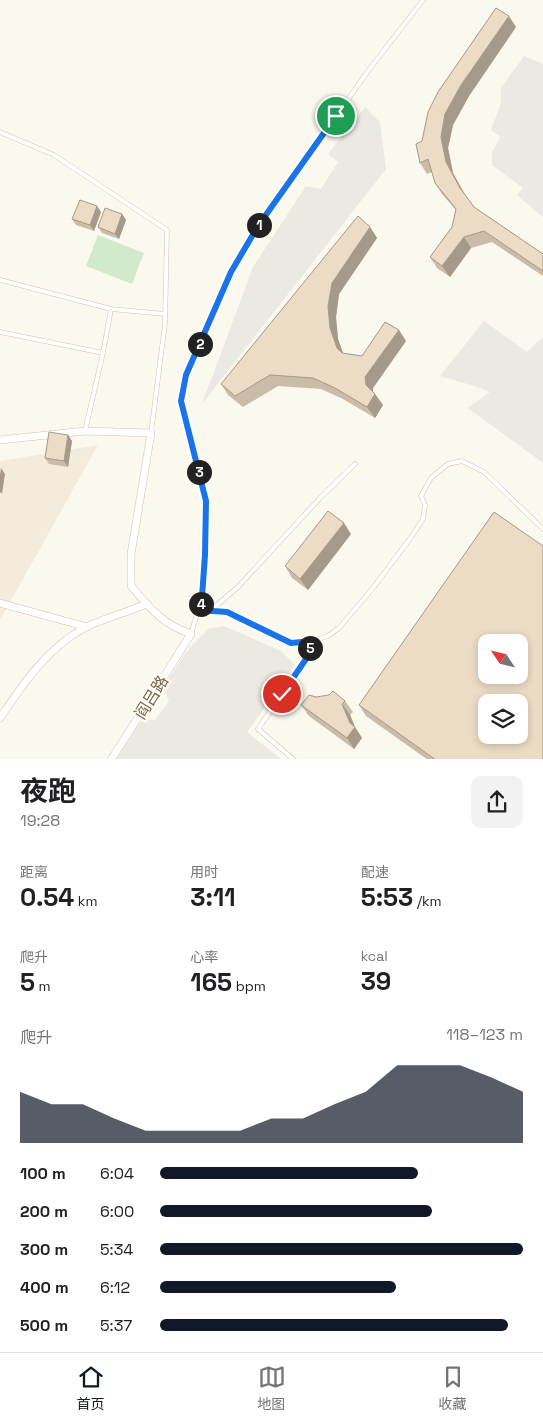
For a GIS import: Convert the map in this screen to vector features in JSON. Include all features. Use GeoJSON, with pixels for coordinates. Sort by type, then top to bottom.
{"type":"FeatureCollection","features":[{"type":"Feature","properties":{"kind":"street"},"geometry":{"type":"LineString","coordinates":[[0,440],[85,431],[151,433],[131,554],[131,586],[166,623],[191,634]]}},
{"type":"Feature","properties":{"kind":"street"},"geometry":{"type":"LineString","coordinates":[[0,603],[87,627]]}},
{"type":"Feature","properties":{"kind":"street"},"geometry":{"type":"LineString","coordinates":[[0,718],[32,673],[64,640],[87,627],[150,606]]}},
{"type":"Feature","properties":{"kind":"street","name":"阎吕路"},"geometry":{"type":"LineString","coordinates":[[111,759],[191,634]]}},
{"type":"Feature","properties":{"kind":"lane"},"geometry":{"type":"LineString","coordinates":[[191,634],[202,597],[206,501],[181,401],[186,375],[231,272],[258,226],[368,71],[423,0]]}},
{"type":"Feature","properties":{"kind":"lane"},"geometry":{"type":"LineString","coordinates":[[0,132],[54,155],[167,230],[165,314],[151,433]]}},
{"type":"Feature","properties":{"kind":"lane"},"geometry":{"type":"LineString","coordinates":[[0,280],[111,309],[165,314]]}},
{"type":"Feature","properties":{"kind":"lane"},"geometry":{"type":"LineString","coordinates":[[85,431],[111,309]]}},
{"type":"Feature","properties":{"kind":"lane"},"geometry":{"type":"LineString","coordinates":[[0,332],[103,353]]}},
{"type":"Feature","properties":{"kind":"lane"},"geometry":{"type":"LineString","coordinates":[[199,610],[227,612],[291,643],[313,641],[328,636],[339,628],[384,573],[423,519],[425,505],[421,496],[430,478],[448,464],[462,461],[484,472],[543,529]]}},
{"type":"Feature","properties":{"kind":"lane"},"geometry":{"type":"LineString","coordinates":[[211,610],[237,588],[320,498],[355,464]]}},
{"type":"Feature","properties":{"kind":"lane"},"geometry":{"type":"LineString","coordinates":[[293,759],[258,729],[306,659],[313,641]]}},
{"type":"Feature","properties":{"kind":"shaded area"},"geometry":{"type":"Polygon","coordinates":[[[524,56],[543,64],[543,217],[517,195],[523,188],[492,165],[492,152],[501,137],[491,130],[501,103],[501,88],[524,56]]]}},
{"type":"Feature","properties":{"kind":"shaded area"},"geometry":{"type":"Polygon","coordinates":[[[365,107],[380,122],[386,169],[202,404],[253,267],[306,186],[321,189],[338,162],[328,154],[365,107]]]}},
{"type":"Feature","properties":{"kind":"shaded area"},"geometry":{"type":"Polygon","coordinates":[[[484,321],[527,352],[543,337],[543,463],[468,408],[490,392],[440,376],[484,321]]]}},
{"type":"Feature","properties":{"kind":"shaded area"},"geometry":{"type":"Polygon","coordinates":[[[98,445],[0,620],[0,461],[98,445]]]}},
{"type":"Feature","properties":{"kind":"shaded area"},"geometry":{"type":"Polygon","coordinates":[[[224,626],[281,651],[295,665],[247,732],[281,759],[116,759],[143,719],[155,720],[169,701],[163,686],[187,651],[208,629],[224,626]]]}},
{"type":"Feature","properties":{"kind":"green space"},"geometry":{"type":"Polygon","coordinates":[[[98,235],[144,253],[132,284],[86,266],[98,235]]]}},
{"type":"Feature","properties":{"kind":"building"},"geometry":{"type":"Polygon","coordinates":[[[496,8],[509,16],[461,85],[445,114],[441,137],[446,162],[460,188],[474,207],[543,254],[543,271],[484,231],[464,237],[442,266],[430,257],[452,227],[456,209],[435,183],[428,159],[420,163],[416,144],[422,141],[428,112],[438,92],[496,8]]]}},
{"type":"Feature","properties":{"kind":"building"},"geometry":{"type":"Polygon","coordinates":[[[80,200],[97,206],[90,225],[72,219],[80,200]]]}},
{"type":"Feature","properties":{"kind":"building"},"geometry":{"type":"Polygon","coordinates":[[[105,208],[122,214],[115,234],[98,227],[105,208]]]}},
{"type":"Feature","properties":{"kind":"building"},"geometry":{"type":"Polygon","coordinates":[[[358,216],[370,227],[332,283],[328,306],[330,328],[337,348],[342,353],[362,356],[385,322],[399,330],[365,377],[366,385],[375,394],[367,407],[335,388],[313,378],[270,375],[235,396],[221,384],[358,216]]]}},
{"type":"Feature","properties":{"kind":"building"},"geometry":{"type":"Polygon","coordinates":[[[49,432],[68,435],[64,461],[45,458],[49,432]]]}},
{"type":"Feature","properties":{"kind":"building"},"geometry":{"type":"Polygon","coordinates":[[[328,511],[344,523],[300,579],[285,566],[328,511]]]}},
{"type":"Feature","properties":{"kind":"building"},"geometry":{"type":"Polygon","coordinates":[[[494,512],[543,546],[543,759],[435,759],[359,705],[494,512]]]}},
{"type":"Feature","properties":{"kind":"building"},"geometry":{"type":"Polygon","coordinates":[[[333,691],[345,701],[342,704],[350,723],[355,727],[347,738],[301,705],[309,695],[316,697],[329,695],[333,691]]]}},
{"type":"Feature","properties":{"kind":"route"},"geometry":{"type":"LineString","coordinates":[[282,694],[306,659],[313,641],[291,643],[227,612],[199,610],[202,597],[205,555],[206,501],[181,401],[186,375],[231,272],[258,226],[336,116]]}}]}
